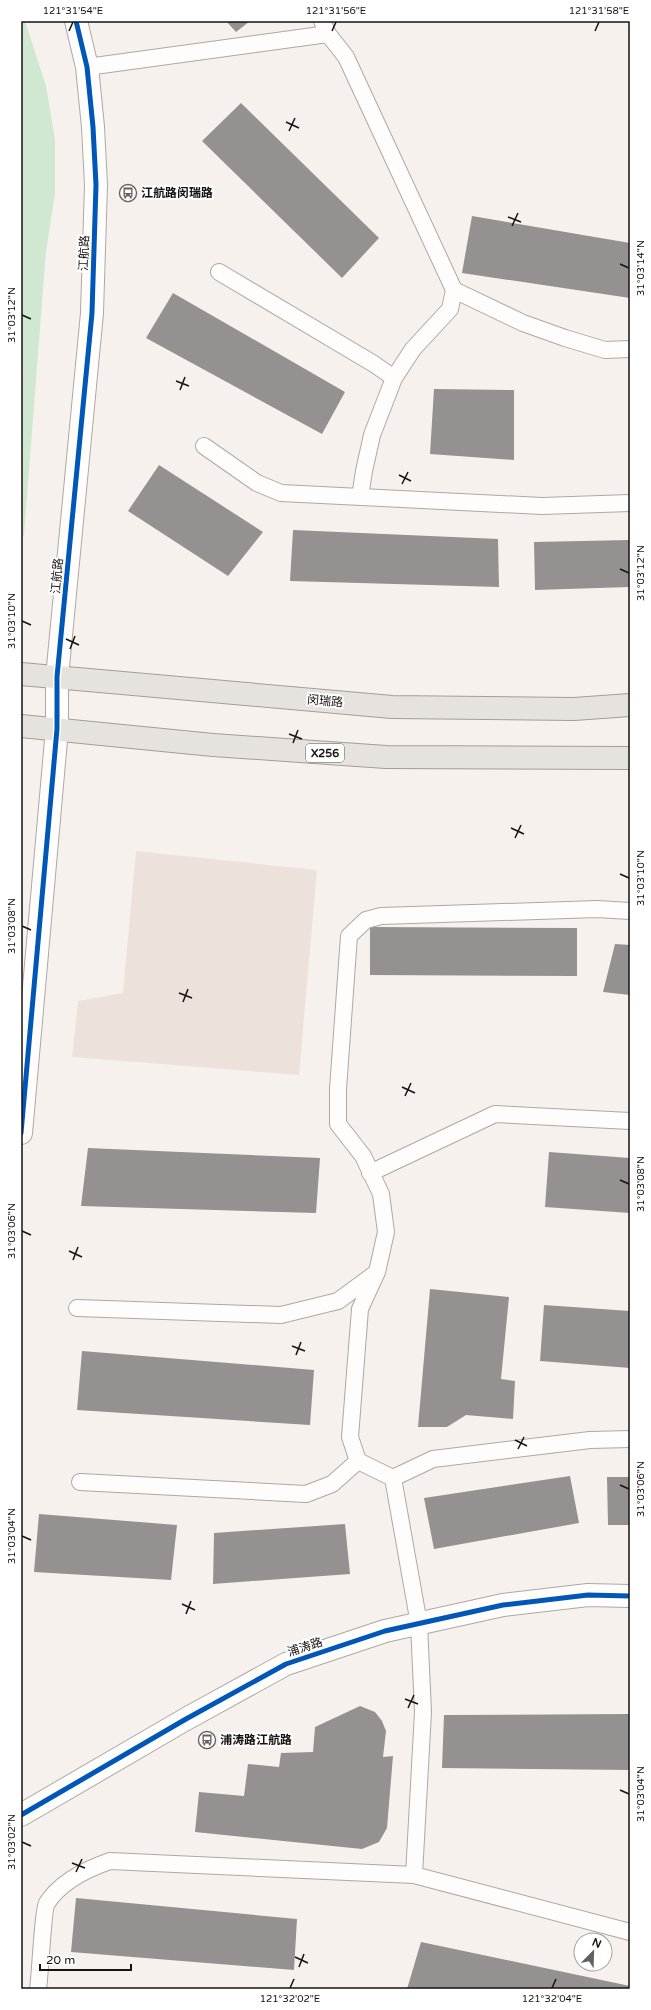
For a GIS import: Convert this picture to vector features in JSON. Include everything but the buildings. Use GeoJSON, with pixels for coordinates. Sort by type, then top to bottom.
{"type":"FeatureCollection","features":[{"type":"Feature","properties":{"kind":"main road","name":"闵瑞路"},"geometry":{"type":"LineString","coordinates":[[21,674],[392,707],[574,709],[630,705]]}},
{"type":"Feature","properties":{"kind":"main road","name":"X256"},"geometry":{"type":"LineString","coordinates":[[21,726],[213,745],[386,757],[630,758]]}},
{"type":"Feature","properties":{"kind":"street","name":"江航路"},"geometry":{"type":"LineString","coordinates":[[21,1133],[57,729],[57,677],[92,313],[96,185],[93,127],[87,67],[76,21]]}},
{"type":"Feature","properties":{"kind":"street","name":"浦涛路"},"geometry":{"type":"LineString","coordinates":[[21,1815],[186,1719],[286,1664],[386,1631],[503,1605],[588,1596],[630,1596]]}},
{"type":"Feature","properties":{"kind":"lane"},"geometry":{"type":"LineString","coordinates":[[87,67],[325,28],[346,57],[454,290],[450,310],[413,349],[394,378],[372,435],[360,497]]}},
{"type":"Feature","properties":{"kind":"lane"},"geometry":{"type":"LineString","coordinates":[[219,272],[374,364],[394,378]]}},
{"type":"Feature","properties":{"kind":"lane"},"geometry":{"type":"LineString","coordinates":[[454,290],[523,323],[565,338],[605,350],[630,349]]}},
{"type":"Feature","properties":{"kind":"lane"},"geometry":{"type":"LineString","coordinates":[[204,446],[257,483],[280,493],[542,506],[630,503]]}},
{"type":"Feature","properties":{"kind":"lane"},"geometry":{"type":"LineString","coordinates":[[392,1478],[358,1461],[350,1437],[360,1308],[377,1272],[386,1232],[381,1194],[363,1156],[338,1124],[338,1088],[349,936],[366,920],[382,916],[597,909],[630,911]]}},
{"type":"Feature","properties":{"kind":"lane"},"geometry":{"type":"LineString","coordinates":[[370,1173],[467,1126],[496,1114],[630,1121]]}},
{"type":"Feature","properties":{"kind":"lane"},"geometry":{"type":"LineString","coordinates":[[77,1308],[281,1315],[338,1301],[377,1272]]}},
{"type":"Feature","properties":{"kind":"lane"},"geometry":{"type":"LineString","coordinates":[[392,1478],[433,1459],[590,1440],[630,1439]]}},
{"type":"Feature","properties":{"kind":"lane"},"geometry":{"type":"LineString","coordinates":[[80,1482],[306,1494],[332,1484],[358,1461]]}},
{"type":"Feature","properties":{"kind":"lane"},"geometry":{"type":"LineString","coordinates":[[392,1478],[419,1624],[423,1712],[414,1875]]}},
{"type":"Feature","properties":{"kind":"lane"},"geometry":{"type":"LineString","coordinates":[[38,1989],[46,1904],[64,1884],[87,1869],[110,1861],[414,1875],[630,1932]]}},
{"type":"Feature","properties":{"kind":"path"},"geometry":{"type":"LineString","coordinates":[[21,369],[35,388]]}},
{"type":"Feature","properties":{"kind":"shaded area"},"geometry":{"type":"Polygon","coordinates":[[[136,851],[317,870],[299,1075],[72,1057],[78,1001],[123,993],[136,851]]]}},
{"type":"Feature","properties":{"kind":"green space"},"geometry":{"type":"Polygon","coordinates":[[[21,21],[25,21],[46,86],[55,139],[55,194],[46,251],[24,535],[21,540],[21,21]]]}},
{"type":"Feature","properties":{"kind":"cycle path"},"geometry":{"type":"LineString","coordinates":[[21,1133],[57,729],[57,677],[92,313],[96,185],[93,127],[87,67],[76,21]]}},
{"type":"Feature","properties":{"kind":"cycle path"},"geometry":{"type":"LineString","coordinates":[[21,1815],[186,1719],[286,1664],[385,1631],[503,1605],[588,1595],[630,1596]]}},
{"type":"Feature","properties":{"kind":"place","name":"江航路闵瑞路"},"geometry":{"type":"Point","coordinates":[128,193]}},
{"type":"Feature","properties":{"kind":"place","name":"浦涛路江航路"},"geometry":{"type":"Point","coordinates":[207,1740]}}]}
